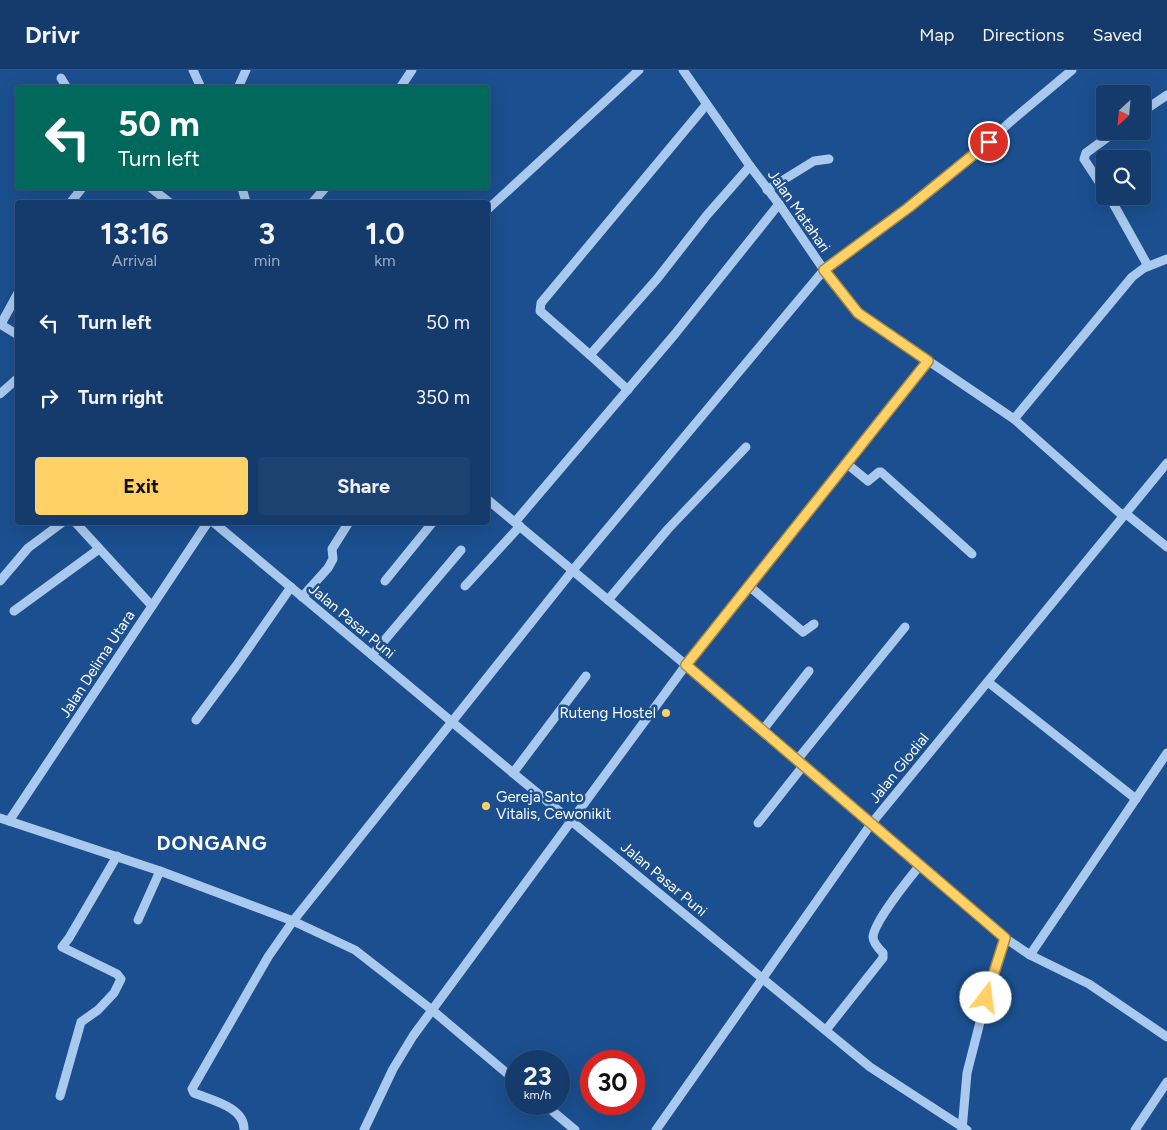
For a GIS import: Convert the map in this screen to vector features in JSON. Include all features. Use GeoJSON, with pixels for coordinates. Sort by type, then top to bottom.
{"type":"FeatureCollection","features":[{"type":"Feature","properties":{"kind":"street"},"geometry":{"type":"LineString","coordinates":[[193,70],[200,85]]}},
{"type":"Feature","properties":{"kind":"street"},"geometry":{"type":"LineString","coordinates":[[239,85],[246,70]]}},
{"type":"Feature","properties":{"kind":"street"},"geometry":{"type":"LineString","coordinates":[[402,85],[412,70]]}},
{"type":"Feature","properties":{"kind":"street"},"geometry":{"type":"LineString","coordinates":[[490,207],[640,70]]}},
{"type":"Feature","properties":{"kind":"street","name":"Jalan Matahari"},"geometry":{"type":"LineString","coordinates":[[683,70],[824,270],[858,313],[1014,419],[1124,515],[1167,547]]}},
{"type":"Feature","properties":{"kind":"street"},"geometry":{"type":"LineString","coordinates":[[244,1130],[244,1120],[239,1114],[194,1093],[192,1089],[268,957],[293,921],[573,570],[824,270],[979,152],[1010,122],[1072,70]]}},
{"type":"Feature","properties":{"kind":"street"},"geometry":{"type":"LineString","coordinates":[[61,78],[65,85]]}},
{"type":"Feature","properties":{"kind":"street"},"geometry":{"type":"LineString","coordinates":[[1151,106],[1167,95]]}},
{"type":"Feature","properties":{"kind":"street"},"geometry":{"type":"LineString","coordinates":[[628,390],[540,311],[541,303],[706,105]]}},
{"type":"Feature","properties":{"kind":"street"},"geometry":{"type":"LineString","coordinates":[[1096,177],[1084,159],[1086,152],[1103,140]]}},
{"type":"Feature","properties":{"kind":"street"},"geometry":{"type":"LineString","coordinates":[[768,190],[814,161],[829,159]]}},
{"type":"Feature","properties":{"kind":"street"},"geometry":{"type":"LineString","coordinates":[[590,355],[750,166]]}},
{"type":"Feature","properties":{"kind":"street"},"geometry":{"type":"LineString","coordinates":[[73,200],[80,190]]}},
{"type":"Feature","properties":{"kind":"street"},"geometry":{"type":"LineString","coordinates":[[154,190],[166,200]]}},
{"type":"Feature","properties":{"kind":"street"},"geometry":{"type":"LineString","coordinates":[[315,200],[323,190]]}},
{"type":"Feature","properties":{"kind":"street"},"geometry":{"type":"LineString","coordinates":[[465,586],[682,326],[779,204]]}},
{"type":"Feature","properties":{"kind":"street"},"geometry":{"type":"LineString","coordinates":[[1114,205],[1148,266]]}},
{"type":"Feature","properties":{"kind":"street"},"geometry":{"type":"LineString","coordinates":[[1014,419],[1132,277],[1148,266],[1167,259]]}},
{"type":"Feature","properties":{"kind":"street"},"geometry":{"type":"LineString","coordinates":[[15,298],[0,324],[15,333]]}},
{"type":"Feature","properties":{"kind":"street"},"geometry":{"type":"LineString","coordinates":[[364,1130],[393,1069],[413,1036],[571,820],[686,665],[928,361]]}},
{"type":"Feature","properties":{"kind":"street"},"geometry":{"type":"LineString","coordinates":[[0,394],[15,381]]}},
{"type":"Feature","properties":{"kind":"street"},"geometry":{"type":"LineString","coordinates":[[608,600],[668,529],[746,447]]}},
{"type":"Feature","properties":{"kind":"street","name":"Jalan Glodial"},"geometry":{"type":"LineString","coordinates":[[656,1130],[871,824],[1167,463]]}},
{"type":"Feature","properties":{"kind":"street"},"geometry":{"type":"LineString","coordinates":[[846,464],[868,481],[879,472],[882,473],[972,554]]}},
{"type":"Feature","properties":{"kind":"street"},"geometry":{"type":"LineString","coordinates":[[490,502],[686,665],[1005,938],[1030,955],[1089,984],[1167,1037]]}},
{"type":"Feature","properties":{"kind":"street"},"geometry":{"type":"LineString","coordinates":[[0,581],[28,548],[59,525]]}},
{"type":"Feature","properties":{"kind":"street"},"geometry":{"type":"LineString","coordinates":[[78,525],[152,606]]}},
{"type":"Feature","properties":{"kind":"street","name":"Jalan Delima Utara"},"geometry":{"type":"LineString","coordinates":[[5,820],[206,525]]}},
{"type":"Feature","properties":{"kind":"street","name":"Jalan Pasar Puni"},"geometry":{"type":"LineString","coordinates":[[217,525],[762,980],[870,1067],[964,1129]]}},
{"type":"Feature","properties":{"kind":"street"},"geometry":{"type":"LineString","coordinates":[[302,597],[328,568],[332,560],[332,549],[347,525]]}},
{"type":"Feature","properties":{"kind":"street"},"geometry":{"type":"LineString","coordinates":[[385,581],[431,525]]}},
{"type":"Feature","properties":{"kind":"street"},"geometry":{"type":"LineString","coordinates":[[14,611],[99,549]]}},
{"type":"Feature","properties":{"kind":"street"},"geometry":{"type":"LineString","coordinates":[[372,656],[461,550]]}},
{"type":"Feature","properties":{"kind":"street"},"geometry":{"type":"LineString","coordinates":[[749,586],[803,632],[814,624]]}},
{"type":"Feature","properties":{"kind":"street"},"geometry":{"type":"LineString","coordinates":[[196,720],[290,587]]}},
{"type":"Feature","properties":{"kind":"street"},"geometry":{"type":"LineString","coordinates":[[758,823],[800,763],[905,627]]}},
{"type":"Feature","properties":{"kind":"street"},"geometry":{"type":"LineString","coordinates":[[762,731],[809,671]]}},
{"type":"Feature","properties":{"kind":"street"},"geometry":{"type":"LineString","coordinates":[[513,773],[586,676]]}},
{"type":"Feature","properties":{"kind":"street"},"geometry":{"type":"LineString","coordinates":[[988,682],[1136,799]]}},
{"type":"Feature","properties":{"kind":"street"},"geometry":{"type":"LineString","coordinates":[[1030,955],[1167,753]]}},
{"type":"Feature","properties":{"kind":"street"},"geometry":{"type":"LineString","coordinates":[[5,820],[160,871],[293,921],[362,954],[505,1072]]}},
{"type":"Feature","properties":{"kind":"street"},"geometry":{"type":"LineString","coordinates":[[60,1096],[81,1022],[98,1010],[114,993],[121,979],[117,974],[62,947],[70,938],[117,856]]}},
{"type":"Feature","properties":{"kind":"street"},"geometry":{"type":"LineString","coordinates":[[826,1030],[882,958],[883,953],[874,941],[874,934],[889,906],[920,865]]}},
{"type":"Feature","properties":{"kind":"street"},"geometry":{"type":"LineString","coordinates":[[138,920],[160,871]]}},
{"type":"Feature","properties":{"kind":"street"},"geometry":{"type":"LineString","coordinates":[[964,1129],[967,1073],[991,979],[1005,938]]}},
{"type":"Feature","properties":{"kind":"street"},"geometry":{"type":"LineString","coordinates":[[1135,1130],[1167,1082]]}},
{"type":"Feature","properties":{"kind":"street"},"geometry":{"type":"LineString","coordinates":[[557,1115],[575,1130]]}},
{"type":"Feature","properties":{"kind":"place","name":"Ruteng Hostel"},"geometry":{"type":"Point","coordinates":[666,713]}},
{"type":"Feature","properties":{"kind":"place","name":"Gereja Santo Vitalis, Cewonikit"},"geometry":{"type":"Point","coordinates":[486,806]}},
{"type":"Feature","properties":{"kind":"district","name":"DONGANG"},"geometry":{"type":"Point","coordinates":[212,843]}},
{"type":"Feature","properties":{"kind":"route"},"geometry":{"type":"LineString","coordinates":[[986,998],[1005,938],[686,665],[928,361],[858,313],[824,270],[908,208],[989,142]]}}]}
